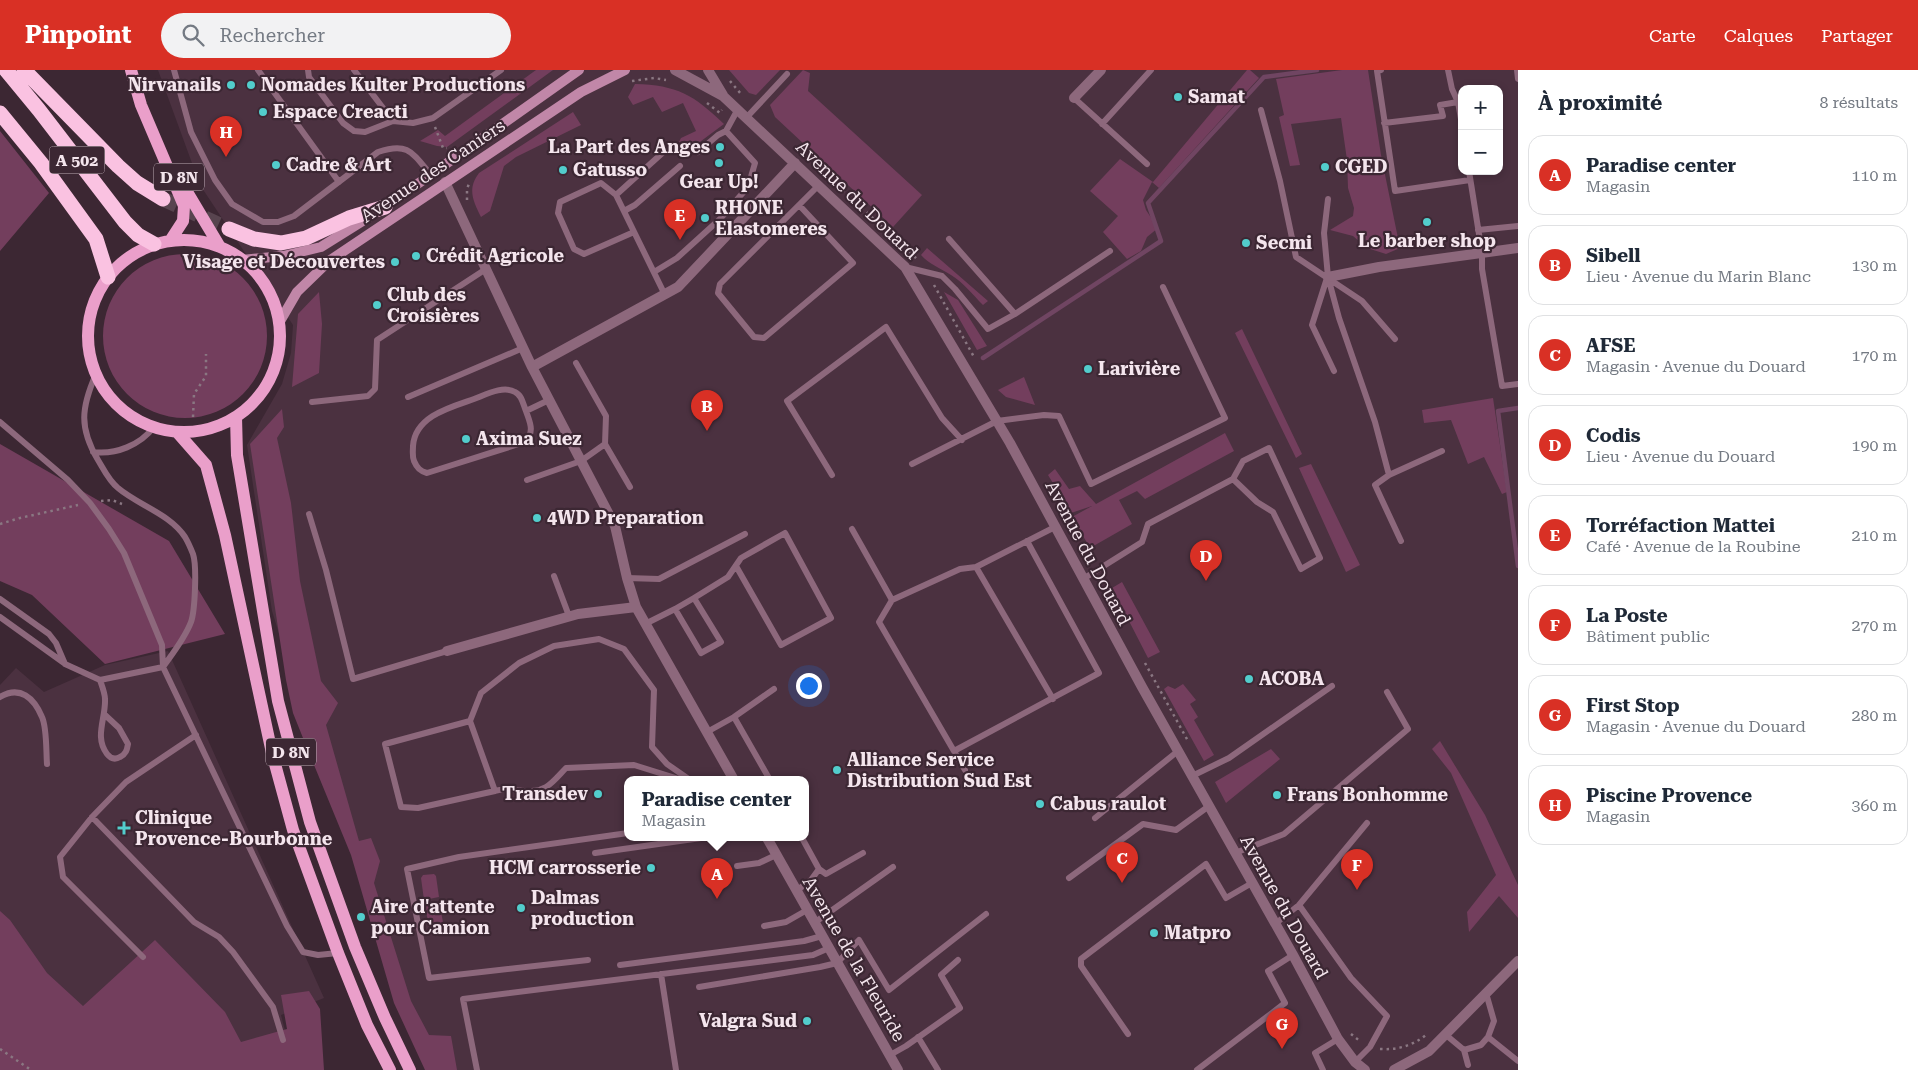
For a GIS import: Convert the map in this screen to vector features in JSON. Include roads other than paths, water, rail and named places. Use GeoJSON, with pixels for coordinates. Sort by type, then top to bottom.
{"type":"FeatureCollection","features":[{"type":"Feature","properties":{"kind":"highway","name":"A 502"},"geometry":{"type":"LineString","coordinates":[[6,70],[39,110],[124,222],[138,235],[154,244]]}},
{"type":"Feature","properties":{"kind":"highway"},"geometry":{"type":"LineString","coordinates":[[24,70],[136,183],[163,199]]}},
{"type":"Feature","properties":{"kind":"highway","name":"A 502"},"geometry":{"type":"LineString","coordinates":[[0,113],[41,163],[96,239],[108,277]]}},
{"type":"Feature","properties":{"kind":"highway"},"geometry":{"type":"LineString","coordinates":[[229,229],[254,239],[281,243],[306,238],[349,218],[386,207]]}},
{"type":"Feature","properties":{"kind":"main road","name":"D 8N"},"geometry":{"type":"LineString","coordinates":[[131,70],[140,104],[184,206],[183,221],[170,241]]}},
{"type":"Feature","properties":{"kind":"main road","name":"D 8N"},"geometry":{"type":"LineString","coordinates":[[140,104],[194,205],[220,247]]}},
{"type":"Feature","properties":{"kind":"main road"},"geometry":{"type":"LineString","coordinates":[[195,240],[220,247],[242,260],[253,270],[270,294],[279,323],[278,354],[268,384],[248,408],[236,417],[217,426],[197,431],[177,432],[154,427],[136,419],[120,407],[106,392],[90,358],[88,324],[95,299],[108,277],[128,257],[154,244],[170,241],[195,240]]}},
{"type":"Feature","properties":{"kind":"main road","name":"D 8N"},"geometry":{"type":"LineString","coordinates":[[236,417],[237,455],[278,701],[310,822],[355,947],[385,1018],[410,1070]]}},
{"type":"Feature","properties":{"kind":"main road","name":"D 8N"},"geometry":{"type":"LineString","coordinates":[[177,432],[206,465],[225,534],[272,753],[294,830],[338,953],[367,1025],[390,1070]]}},
{"type":"Feature","properties":{"kind":"street","name":"Avenue des Caniers"},"geometry":{"type":"LineString","coordinates":[[242,260],[283,256],[321,247],[386,207],[579,70]]}},
{"type":"Feature","properties":{"kind":"street","name":"Avenue des Caniers"},"geometry":{"type":"LineString","coordinates":[[279,323],[298,292],[329,260],[581,92],[625,70]]}},
{"type":"Feature","properties":{"kind":"street","name":"Avenue du Douard"},"geometry":{"type":"LineString","coordinates":[[675,70],[726,98],[905,267],[997,421],[1338,1039],[1355,1062],[1365,1070]]}},
{"type":"Feature","properties":{"kind":"street","name":"Avenue du Douard"},"geometry":{"type":"LineString","coordinates":[[708,70],[726,98]]}},
{"type":"Feature","properties":{"kind":"street"},"geometry":{"type":"LineString","coordinates":[[1074,98],[1101,70]]}},
{"type":"Feature","properties":{"kind":"street"},"geometry":{"type":"LineString","coordinates":[[532,367],[678,287],[796,163]]}},
{"type":"Feature","properties":{"kind":"street"},"geometry":{"type":"LineString","coordinates":[[445,182],[532,367],[615,526],[626,578],[636,607],[732,776]]}},
{"type":"Feature","properties":{"kind":"street"},"geometry":{"type":"LineString","coordinates":[[1328,277],[1379,267],[1518,248]]}},
{"type":"Feature","properties":{"kind":"street"},"geometry":{"type":"LineString","coordinates":[[447,651],[569,616],[636,607]]}},
{"type":"Feature","properties":{"kind":"street","name":"Avenue de la Fleuride"},"geometry":{"type":"LineString","coordinates":[[768,841],[898,1070]]}},
{"type":"Feature","properties":{"kind":"street"},"geometry":{"type":"LineString","coordinates":[[1394,1070],[1429,1051],[1486,993],[1517,965]]}},
{"type":"Feature","properties":{"kind":"lane"},"geometry":{"type":"LineString","coordinates":[[174,70],[191,132],[215,180],[232,204],[263,222],[278,222],[294,216],[378,152],[392,147],[404,148],[415,156],[430,175]]}},
{"type":"Feature","properties":{"kind":"lane"},"geometry":{"type":"LineString","coordinates":[[258,70],[339,182]]}},
{"type":"Feature","properties":{"kind":"lane"},"geometry":{"type":"LineString","coordinates":[[308,70],[310,77],[343,123],[354,131],[365,132],[393,122],[413,123],[432,118],[501,70]]}},
{"type":"Feature","properties":{"kind":"lane"},"geometry":{"type":"LineString","coordinates":[[354,70],[393,122]]}},
{"type":"Feature","properties":{"kind":"lane"},"geometry":{"type":"LineString","coordinates":[[1102,124],[1151,70]]}},
{"type":"Feature","properties":{"kind":"lane"},"geometry":{"type":"LineString","coordinates":[[1382,70],[1376,71],[1396,191],[1470,180]]}},
{"type":"Feature","properties":{"kind":"lane"},"geometry":{"type":"LineString","coordinates":[[1384,123],[1443,116],[1440,105],[1458,102],[1452,89],[1448,70]]}},
{"type":"Feature","properties":{"kind":"lane"},"geometry":{"type":"LineString","coordinates":[[1517,70],[1518,79]]}},
{"type":"Feature","properties":{"kind":"lane"},"geometry":{"type":"LineString","coordinates":[[747,117],[786,74]]}},
{"type":"Feature","properties":{"kind":"lane"},"geometry":{"type":"LineString","coordinates":[[1074,98],[1147,164]]}},
{"type":"Feature","properties":{"kind":"lane"},"geometry":{"type":"LineString","coordinates":[[698,152],[718,135],[726,131],[738,109]]}},
{"type":"Feature","properties":{"kind":"lane"},"geometry":{"type":"LineString","coordinates":[[1261,110],[1280,181],[1296,257],[1362,301],[1395,339]]}},
{"type":"Feature","properties":{"kind":"lane"},"geometry":{"type":"LineString","coordinates":[[654,272],[677,258],[720,219],[748,187],[755,163],[726,131]]}},
{"type":"Feature","properties":{"kind":"lane"},"geometry":{"type":"LineString","coordinates":[[616,195],[669,147]]}},
{"type":"Feature","properties":{"kind":"lane"},"geometry":{"type":"LineString","coordinates":[[624,211],[635,205],[680,166]]}},
{"type":"Feature","properties":{"kind":"lane"},"geometry":{"type":"LineString","coordinates":[[1469,175],[1482,253],[1482,269],[1502,386],[1518,384]]}},
{"type":"Feature","properties":{"kind":"lane"},"geometry":{"type":"LineString","coordinates":[[634,232],[584,254],[574,248],[558,213],[560,202],[601,183],[616,195],[665,295]]}},
{"type":"Feature","properties":{"kind":"lane"},"geometry":{"type":"LineString","coordinates":[[799,205],[853,263],[764,338],[754,337],[718,293],[720,284],[799,205],[819,185]]}},
{"type":"Feature","properties":{"kind":"lane"},"geometry":{"type":"LineString","coordinates":[[1328,199],[1324,233],[1328,277],[1339,318],[1375,422],[1390,474]]}},
{"type":"Feature","properties":{"kind":"lane"},"geometry":{"type":"LineString","coordinates":[[1478,230],[1518,226]]}},
{"type":"Feature","properties":{"kind":"lane"},"geometry":{"type":"LineString","coordinates":[[948,239],[1016,314]]}},
{"type":"Feature","properties":{"kind":"lane"},"geometry":{"type":"LineString","coordinates":[[905,267],[942,276],[988,329],[1016,314],[1110,251]]}},
{"type":"Feature","properties":{"kind":"lane"},"geometry":{"type":"LineString","coordinates":[[312,402],[368,396],[375,389],[377,340],[486,269]]}},
{"type":"Feature","properties":{"kind":"lane"},"geometry":{"type":"LineString","coordinates":[[1328,277],[1312,324],[1334,370]]}},
{"type":"Feature","properties":{"kind":"lane"},"geometry":{"type":"LineString","coordinates":[[912,464],[997,421],[1044,415],[1059,416],[1091,484],[1225,418],[1163,287]]}},
{"type":"Feature","properties":{"kind":"lane"},"geometry":{"type":"LineString","coordinates":[[832,475],[787,401],[886,327],[942,418],[962,440]]}},
{"type":"Feature","properties":{"kind":"lane"},"geometry":{"type":"LineString","coordinates":[[408,397],[523,348]]}},
{"type":"Feature","properties":{"kind":"lane"},"geometry":{"type":"LineString","coordinates":[[576,363],[606,416],[605,444],[630,487]]}},
{"type":"Feature","properties":{"kind":"lane"},"geometry":{"type":"LineString","coordinates":[[0,617],[65,664],[100,680],[163,667],[177,647],[191,621],[195,586],[194,555],[185,537],[176,526],[118,488],[106,474],[86,437],[84,414],[88,394],[96,374]]}},
{"type":"Feature","properties":{"kind":"lane"},"geometry":{"type":"LineString","coordinates":[[499,390],[512,390],[520,395],[526,411],[532,430],[531,436],[525,442],[427,473],[416,468],[412,458],[414,440],[422,425],[434,415],[499,390]]}},
{"type":"Feature","properties":{"kind":"lane"},"geometry":{"type":"LineString","coordinates":[[526,411],[549,400]]}},
{"type":"Feature","properties":{"kind":"lane"},"geometry":{"type":"LineString","coordinates":[[0,422],[68,480],[90,503],[109,529],[124,553],[162,644],[163,667],[287,926],[302,952],[318,955],[338,953]]}},
{"type":"Feature","properties":{"kind":"lane"},"geometry":{"type":"LineString","coordinates":[[93,452],[106,454],[120,451],[148,435],[154,427]]}},
{"type":"Feature","properties":{"kind":"lane"},"geometry":{"type":"LineString","coordinates":[[527,480],[581,461],[605,444]]}},
{"type":"Feature","properties":{"kind":"lane"},"geometry":{"type":"LineString","coordinates":[[1083,579],[1142,542],[1148,524],[1233,479],[1242,461],[1269,448],[1320,558],[1301,569],[1273,512],[1256,502],[1233,479]]}},
{"type":"Feature","properties":{"kind":"lane"},"geometry":{"type":"LineString","coordinates":[[1401,541],[1375,485],[1390,474],[1442,451]]}},
{"type":"Feature","properties":{"kind":"lane"},"geometry":{"type":"LineString","coordinates":[[309,514],[326,570],[353,679],[447,651]]}},
{"type":"Feature","properties":{"kind":"lane"},"geometry":{"type":"LineString","coordinates":[[965,770],[879,622],[892,600],[960,569],[976,567],[1055,526]]}},
{"type":"Feature","properties":{"kind":"lane"},"geometry":{"type":"LineString","coordinates":[[852,529],[892,600]]}},
{"type":"Feature","properties":{"kind":"lane"},"geometry":{"type":"LineString","coordinates":[[645,624],[675,609],[728,577],[741,558],[785,533],[832,618],[781,646],[736,566]]}},
{"type":"Feature","properties":{"kind":"lane"},"geometry":{"type":"LineString","coordinates":[[626,578],[659,579],[745,534]]}},
{"type":"Feature","properties":{"kind":"lane"},"geometry":{"type":"LineString","coordinates":[[954,751],[1099,673],[1027,541]]}},
{"type":"Feature","properties":{"kind":"lane"},"geometry":{"type":"LineString","coordinates":[[976,567],[1053,699]]}},
{"type":"Feature","properties":{"kind":"lane"},"geometry":{"type":"LineString","coordinates":[[554,576],[569,616]]}},
{"type":"Feature","properties":{"kind":"lane"},"geometry":{"type":"LineString","coordinates":[[675,609],[701,653],[721,642],[694,598]]}},
{"type":"Feature","properties":{"kind":"lane"},"geometry":{"type":"LineString","coordinates":[[0,599],[49,634],[56,643],[65,664]]}},
{"type":"Feature","properties":{"kind":"lane"},"geometry":{"type":"LineString","coordinates":[[495,791],[470,721],[481,693],[518,663],[554,646],[599,639],[624,649],[654,690],[652,747],[667,764],[684,776]]}},
{"type":"Feature","properties":{"kind":"lane"},"geometry":{"type":"LineString","coordinates":[[100,680],[106,698],[100,733],[102,748],[110,758],[115,759],[127,751],[128,744],[119,728],[104,714]]}},
{"type":"Feature","properties":{"kind":"lane"},"geometry":{"type":"LineString","coordinates":[[1192,776],[1229,758],[1332,686]]}},
{"type":"Feature","properties":{"kind":"lane"},"geometry":{"type":"LineString","coordinates":[[707,732],[734,717],[774,689]]}},
{"type":"Feature","properties":{"kind":"lane"},"geometry":{"type":"LineString","coordinates":[[0,697],[11,692],[24,694],[31,698],[42,718],[47,764]]}},
{"type":"Feature","properties":{"kind":"lane"},"geometry":{"type":"LineString","coordinates":[[1236,853],[1284,834],[1408,730],[1387,692]]}},
{"type":"Feature","properties":{"kind":"lane"},"geometry":{"type":"LineString","coordinates":[[734,717],[768,776]]}},
{"type":"Feature","properties":{"kind":"lane"},"geometry":{"type":"LineString","coordinates":[[470,721],[385,744],[401,807],[418,808],[502,788],[532,792],[546,787],[566,768],[634,765],[669,776]]}},
{"type":"Feature","properties":{"kind":"lane"},"geometry":{"type":"LineString","coordinates":[[143,957],[63,877],[60,857],[92,817],[126,782],[196,735]]}},
{"type":"Feature","properties":{"kind":"lane"},"geometry":{"type":"LineString","coordinates":[[1095,818],[1178,751]]}},
{"type":"Feature","properties":{"kind":"lane"},"geometry":{"type":"LineString","coordinates":[[1069,878],[1143,824],[1176,830],[1209,806]]}},
{"type":"Feature","properties":{"kind":"lane"},"geometry":{"type":"LineString","coordinates":[[92,817],[194,922],[220,937],[233,952],[273,1008],[283,1040]]}},
{"type":"Feature","properties":{"kind":"lane"},"geometry":{"type":"LineString","coordinates":[[1275,924],[1300,905],[1367,822]]}},
{"type":"Feature","properties":{"kind":"lane"},"geometry":{"type":"LineString","coordinates":[[588,960],[429,978],[407,869],[459,857],[624,833]]}},
{"type":"Feature","properties":{"kind":"lane"},"geometry":{"type":"LineString","coordinates":[[595,853],[679,841]]}},
{"type":"Feature","properties":{"kind":"lane"},"geometry":{"type":"LineString","coordinates":[[804,841],[819,869],[826,874],[862,853]]}},
{"type":"Feature","properties":{"kind":"lane"},"geometry":{"type":"LineString","coordinates":[[737,866],[759,862],[776,855]]}},
{"type":"Feature","properties":{"kind":"lane"},"geometry":{"type":"LineString","coordinates":[[1128,1034],[1081,966],[1081,959],[1206,864],[1226,898],[1252,883]]}},
{"type":"Feature","properties":{"kind":"lane"},"geometry":{"type":"LineString","coordinates":[[814,923],[893,867]]}},
{"type":"Feature","properties":{"kind":"lane"},"geometry":{"type":"LineString","coordinates":[[796,891],[812,880],[819,869]]}},
{"type":"Feature","properties":{"kind":"lane"},"geometry":{"type":"LineString","coordinates":[[1300,905],[1351,978],[1386,1016],[1370,1046],[1355,1062]]}},
{"type":"Feature","properties":{"kind":"lane"},"geometry":{"type":"LineString","coordinates":[[764,926],[786,922],[807,910]]}},
{"type":"Feature","properties":{"kind":"lane"},"geometry":{"type":"LineString","coordinates":[[699,987],[837,963],[859,940],[889,990],[986,914]]}},
{"type":"Feature","properties":{"kind":"lane"},"geometry":{"type":"LineString","coordinates":[[620,965],[804,941],[822,936]]}},
{"type":"Feature","properties":{"kind":"lane"},"geometry":{"type":"LineString","coordinates":[[477,1070],[463,999],[813,955],[829,948]]}},
{"type":"Feature","properties":{"kind":"lane"},"geometry":{"type":"LineString","coordinates":[[1197,1070],[1285,1003],[1268,971],[1293,955]]}},
{"type":"Feature","properties":{"kind":"lane"},"geometry":{"type":"LineString","coordinates":[[890,1055],[960,1008],[941,975],[958,960]]}},
{"type":"Feature","properties":{"kind":"lane"},"geometry":{"type":"LineString","coordinates":[[661,974],[676,1070]]}},
{"type":"Feature","properties":{"kind":"lane"},"geometry":{"type":"LineString","coordinates":[[1464,1050],[1481,1045],[1488,1037],[1494,1021],[1486,993]]}},
{"type":"Feature","properties":{"kind":"lane"},"geometry":{"type":"LineString","coordinates":[[1446,1035],[1464,1050],[1468,1065]]}},
{"type":"Feature","properties":{"kind":"lane"},"geometry":{"type":"LineString","coordinates":[[918,1037],[938,1070]]}},
{"type":"Feature","properties":{"kind":"lane"},"geometry":{"type":"LineString","coordinates":[[1488,1037],[1518,1061]]}},
{"type":"Feature","properties":{"kind":"lane"},"geometry":{"type":"LineString","coordinates":[[1323,1070],[1314,1053],[1338,1039]]}},
{"type":"Feature","properties":{"kind":"waterway"},"geometry":{"type":"LineString","coordinates":[[983,358],[1161,241],[1148,203],[1264,77],[1317,70]]}},
{"type":"Feature","properties":{"kind":"waterway"},"geometry":{"type":"LineString","coordinates":[[1518,408],[1498,411],[1518,566]]}},
{"type":"Feature","properties":{"kind":"tunnel"},"geometry":{"type":"LineString","coordinates":[[163,199],[229,229]]}},
{"type":"Feature","properties":{"kind":"place","name":"Nirvanails"},"geometry":{"type":"Point","coordinates":[231,85]}},
{"type":"Feature","properties":{"kind":"place","name":"Nomades Kulter Productions"},"geometry":{"type":"Point","coordinates":[251,85]}},
{"type":"Feature","properties":{"kind":"place","name":"Samat"},"geometry":{"type":"Point","coordinates":[1178,97]}},
{"type":"Feature","properties":{"kind":"place","name":"Espace Creacti"},"geometry":{"type":"Point","coordinates":[263,112]}},
{"type":"Feature","properties":{"kind":"place","name":"La Part des Anges"},"geometry":{"type":"Point","coordinates":[720,147]}},
{"type":"Feature","properties":{"kind":"place","name":"Piscine Provence"},"geometry":{"type":"Point","coordinates":[226,157]}},
{"type":"Feature","properties":{"kind":"place","name":"Gear Up!"},"geometry":{"type":"Point","coordinates":[719,163]}},
{"type":"Feature","properties":{"kind":"place","name":"Cadre & Art"},"geometry":{"type":"Point","coordinates":[276,165]}},
{"type":"Feature","properties":{"kind":"place","name":"CGED"},"geometry":{"type":"Point","coordinates":[1325,167]}},
{"type":"Feature","properties":{"kind":"place","name":"Gatusso"},"geometry":{"type":"Point","coordinates":[563,170]}},
{"type":"Feature","properties":{"kind":"place","name":"RHONE Elastomeres"},"geometry":{"type":"Point","coordinates":[705,218]}},
{"type":"Feature","properties":{"kind":"place","name":"Le barber shop"},"geometry":{"type":"Point","coordinates":[1427,222]}},
{"type":"Feature","properties":{"kind":"place","name":"Torréfaction Mattei"},"geometry":{"type":"Point","coordinates":[680,240]}},
{"type":"Feature","properties":{"kind":"place","name":"Secmi"},"geometry":{"type":"Point","coordinates":[1246,243]}},
{"type":"Feature","properties":{"kind":"place","name":"Crédit Agricole"},"geometry":{"type":"Point","coordinates":[416,256]}},
{"type":"Feature","properties":{"kind":"place","name":"Visage et Découvertes"},"geometry":{"type":"Point","coordinates":[395,262]}},
{"type":"Feature","properties":{"kind":"place","name":"Club des Croisières"},"geometry":{"type":"Point","coordinates":[377,305]}},
{"type":"Feature","properties":{"kind":"place","name":"Larivière"},"geometry":{"type":"Point","coordinates":[1088,369]}},
{"type":"Feature","properties":{"kind":"place","name":"Sibell"},"geometry":{"type":"Point","coordinates":[707,431]}},
{"type":"Feature","properties":{"kind":"place","name":"Axima Suez"},"geometry":{"type":"Point","coordinates":[466,439]}},
{"type":"Feature","properties":{"kind":"place","name":"4WD Preparation"},"geometry":{"type":"Point","coordinates":[537,518]}},
{"type":"Feature","properties":{"kind":"place","name":"Codis"},"geometry":{"type":"Point","coordinates":[1206,581]}},
{"type":"Feature","properties":{"kind":"place","name":"ACOBA"},"geometry":{"type":"Point","coordinates":[1249,679]}},
{"type":"Feature","properties":{"kind":"place","name":"Alliance Service Distribution Sud Est"},"geometry":{"type":"Point","coordinates":[837,770]}},
{"type":"Feature","properties":{"kind":"place","name":"Transdev"},"geometry":{"type":"Point","coordinates":[598,794]}},
{"type":"Feature","properties":{"kind":"place","name":"Frans Bonhomme"},"geometry":{"type":"Point","coordinates":[1277,795]}},
{"type":"Feature","properties":{"kind":"place","name":"Cabus raulot"},"geometry":{"type":"Point","coordinates":[1040,804]}},
{"type":"Feature","properties":{"kind":"place","name":"Clinique Provence-Bourbonne"},"geometry":{"type":"Point","coordinates":[124,828]}},
{"type":"Feature","properties":{"kind":"place","name":"HCM carrosserie"},"geometry":{"type":"Point","coordinates":[651,868]}},
{"type":"Feature","properties":{"kind":"place","name":"AFSE"},"geometry":{"type":"Point","coordinates":[1122,883]}},
{"type":"Feature","properties":{"kind":"place","name":"La Poste"},"geometry":{"type":"Point","coordinates":[1357,890]}},
{"type":"Feature","properties":{"kind":"place","name":"Paradise center"},"geometry":{"type":"Point","coordinates":[717,899]}},
{"type":"Feature","properties":{"kind":"place","name":"Dalmas production"},"geometry":{"type":"Point","coordinates":[521,908]}},
{"type":"Feature","properties":{"kind":"place","name":"Aire d'attente pour Camion"},"geometry":{"type":"Point","coordinates":[361,917]}},
{"type":"Feature","properties":{"kind":"place","name":"Matpro"},"geometry":{"type":"Point","coordinates":[1154,933]}},
{"type":"Feature","properties":{"kind":"place","name":"Valgra Sud"},"geometry":{"type":"Point","coordinates":[807,1021]}},
{"type":"Feature","properties":{"kind":"place","name":"First Stop"},"geometry":{"type":"Point","coordinates":[1282,1049]}}]}
